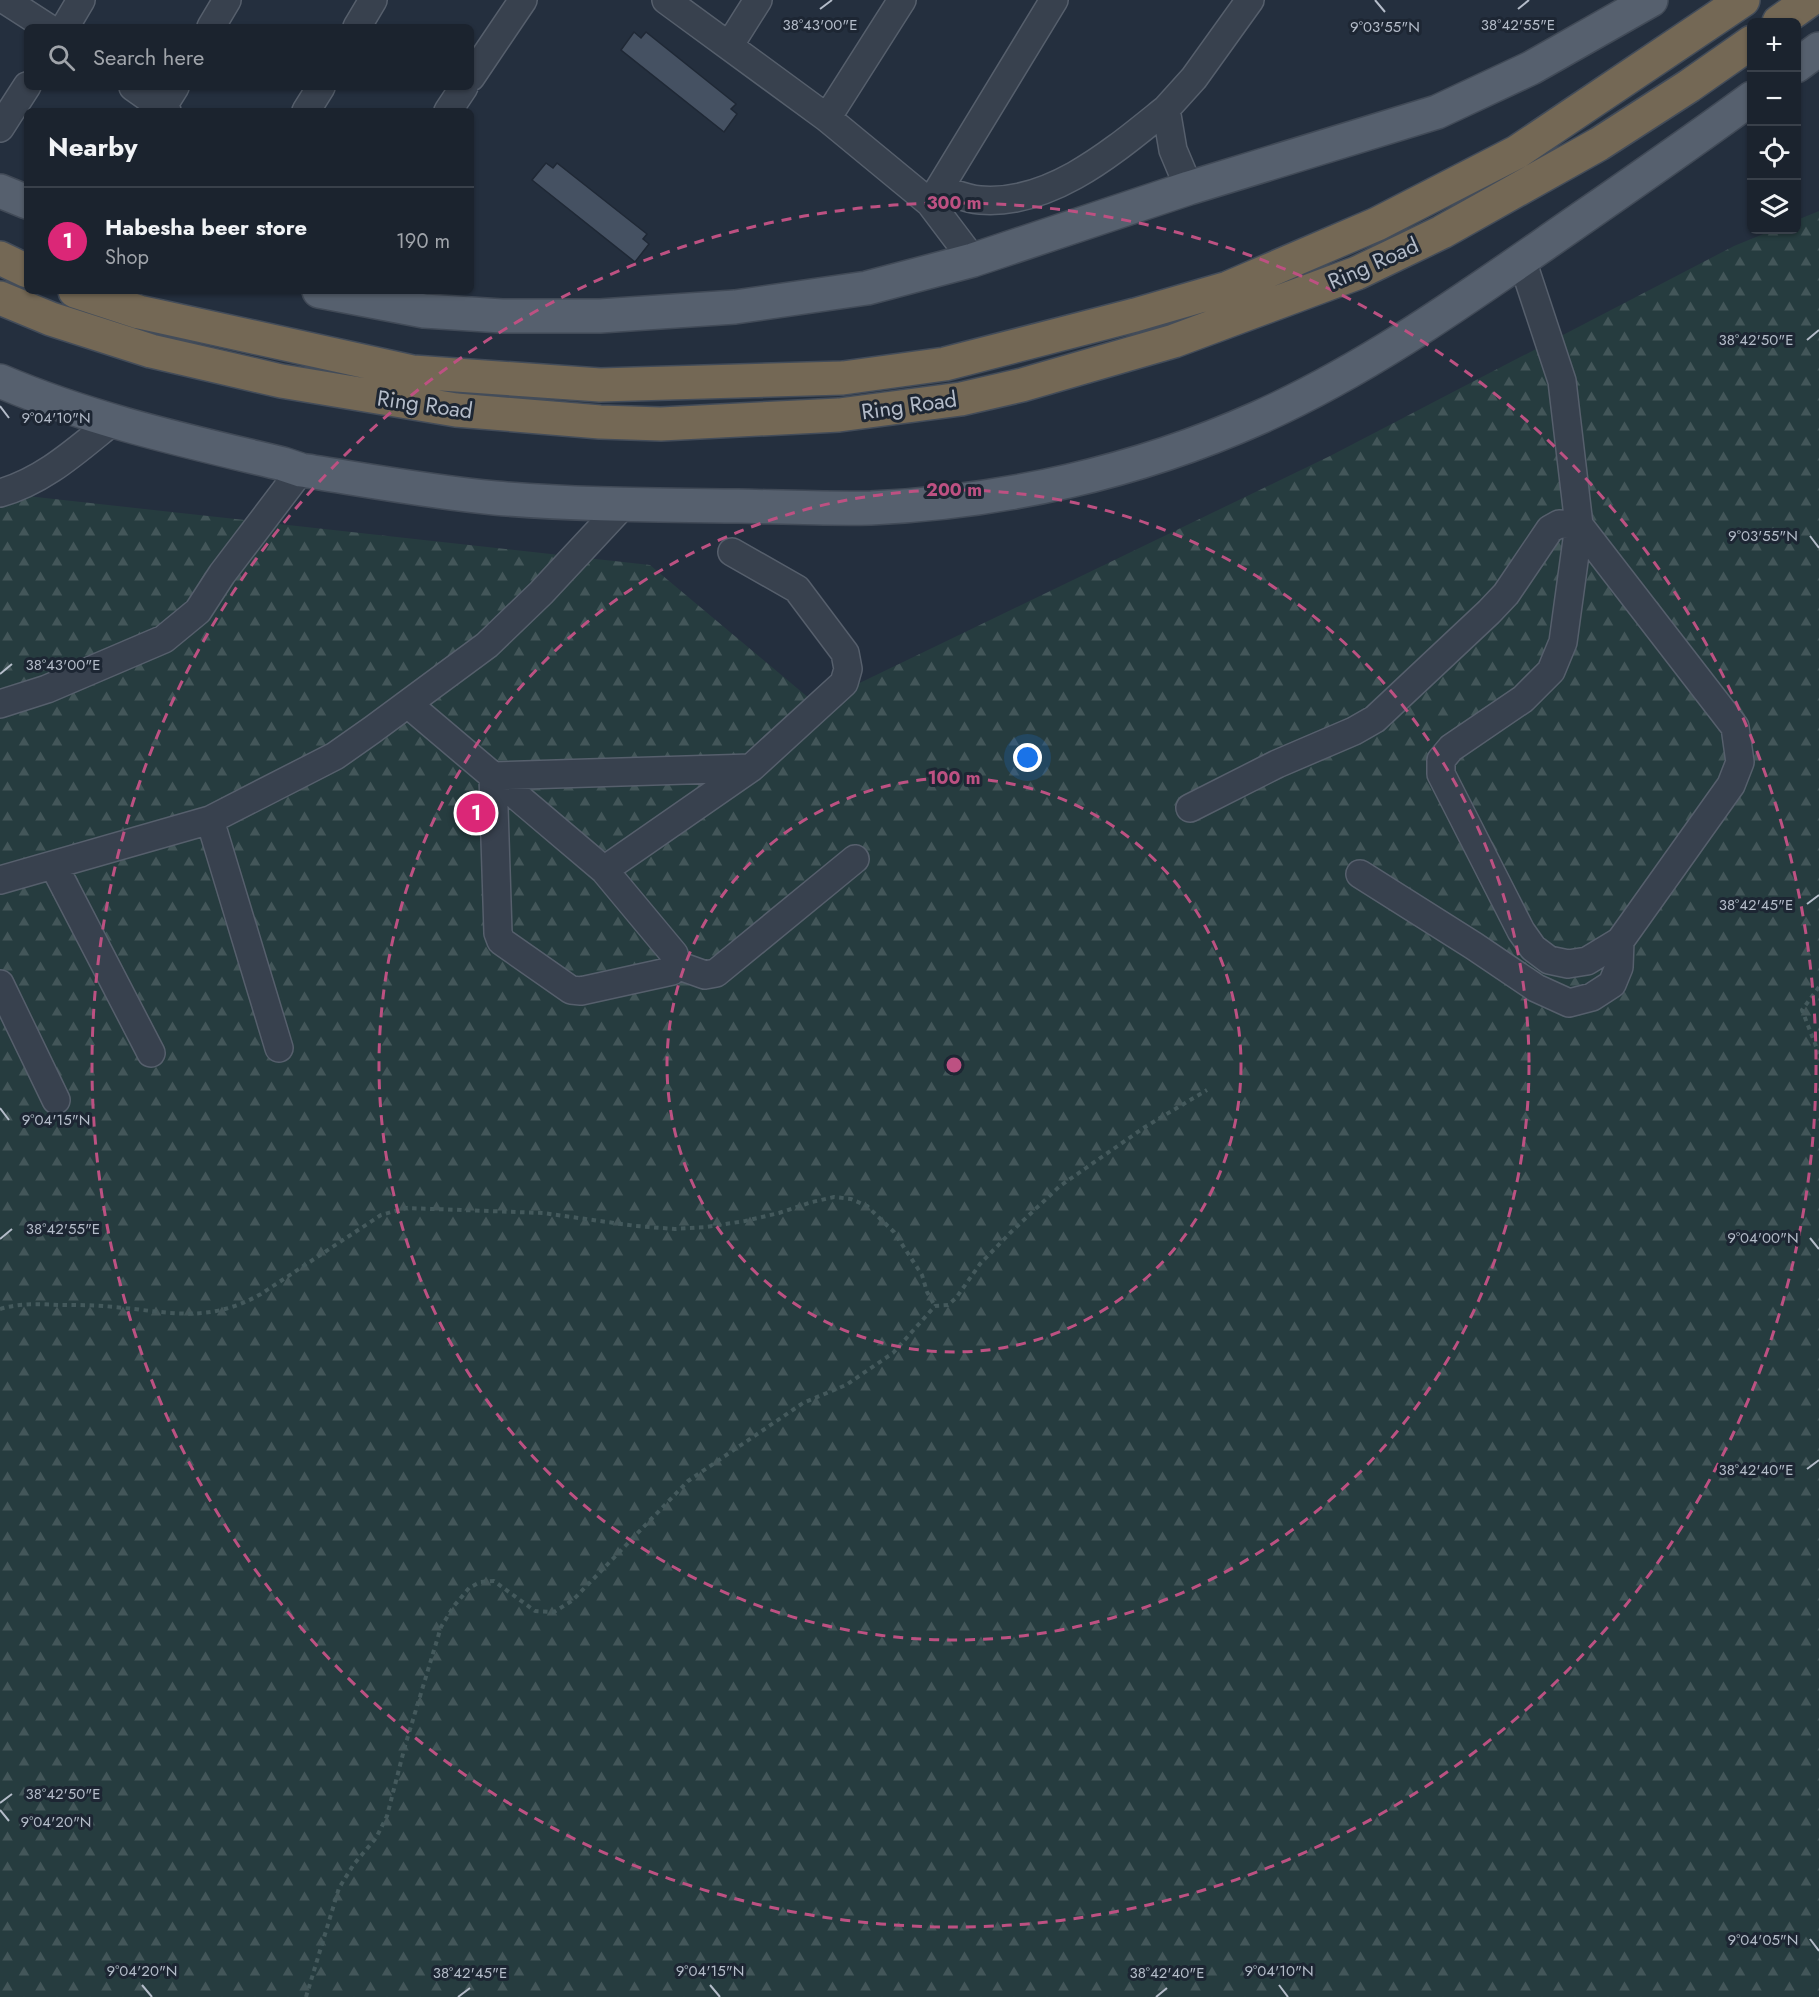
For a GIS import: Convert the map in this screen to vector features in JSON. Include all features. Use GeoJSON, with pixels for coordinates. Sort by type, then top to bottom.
{"type":"FeatureCollection","features":[{"type":"Feature","properties":{"kind":"highway","name":"Ring Road"},"geometry":{"type":"LineString","coordinates":[[84,294],[139,312],[413,372],[600,385],[843,378],[945,364],[1135,315],[1228,288],[1377,224],[1517,152],[1743,0]]}},
{"type":"Feature","properties":{"kind":"highway"},"geometry":{"type":"LineString","coordinates":[[1785,18],[1810,0]]}},
{"type":"Feature","properties":{"kind":"highway","name":"Ring Road"},"geometry":{"type":"LineString","coordinates":[[0,298],[51,319],[151,351],[281,381],[456,410],[600,422],[661,424],[839,415],[961,399],[1022,385],[1174,341],[1357,273],[1442,232],[1599,144],[1747,45]]}},
{"type":"Feature","properties":{"kind":"highway"},"geometry":{"type":"LineString","coordinates":[[0,258],[24,270]]}},
{"type":"Feature","properties":{"kind":"main road"},"geometry":{"type":"LineString","coordinates":[[335,294],[424,311],[502,316],[645,314],[735,308],[867,288],[973,260],[1189,188],[1437,112],[1531,68],[1651,0]]}},
{"type":"Feature","properties":{"kind":"main road"},"geometry":{"type":"LineString","coordinates":[[1801,63],[1819,49]]}},
{"type":"Feature","properties":{"kind":"main road"},"geometry":{"type":"LineString","coordinates":[[0,381],[113,421],[300,470],[495,498],[623,505],[872,508],[986,497],[1087,477],[1176,451],[1312,392],[1368,362],[1522,260],[1747,103]]}},
{"type":"Feature","properties":{"kind":"main road"},"geometry":{"type":"LineString","coordinates":[[0,190],[24,201]]}},
{"type":"Feature","properties":{"kind":"street"},"geometry":{"type":"LineString","coordinates":[[4,0],[42,24]]}},
{"type":"Feature","properties":{"kind":"street"},"geometry":{"type":"LineString","coordinates":[[66,24],[81,0]]}},
{"type":"Feature","properties":{"kind":"street"},"geometry":{"type":"LineString","coordinates":[[213,24],[227,0]]}},
{"type":"Feature","properties":{"kind":"street"},"geometry":{"type":"LineString","coordinates":[[359,24],[374,0]]}},
{"type":"Feature","properties":{"kind":"street"},"geometry":{"type":"LineString","coordinates":[[474,73],[523,0]]}},
{"type":"Feature","properties":{"kind":"street"},"geometry":{"type":"LineString","coordinates":[[666,0],[935,196],[973,260]]}},
{"type":"Feature","properties":{"kind":"street"},"geometry":{"type":"LineString","coordinates":[[729,46],[758,0]]}},
{"type":"Feature","properties":{"kind":"street"},"geometry":{"type":"LineString","coordinates":[[827,118],[902,0]]}},
{"type":"Feature","properties":{"kind":"street"},"geometry":{"type":"LineString","coordinates":[[935,196],[1054,0]]}},
{"type":"Feature","properties":{"kind":"street"},"geometry":{"type":"LineString","coordinates":[[935,196],[980,200],[1015,198],[1045,189],[1075,176],[1107,156],[1166,110],[1194,78],[1250,0]]}},
{"type":"Feature","properties":{"kind":"street"},"geometry":{"type":"LineString","coordinates":[[0,128],[24,90]]}},
{"type":"Feature","properties":{"kind":"street"},"geometry":{"type":"LineString","coordinates":[[139,90],[166,104]]}},
{"type":"Feature","properties":{"kind":"street"},"geometry":{"type":"LineString","coordinates":[[308,108],[319,90]]}},
{"type":"Feature","properties":{"kind":"street"},"geometry":{"type":"LineString","coordinates":[[450,108],[462,90]]}},
{"type":"Feature","properties":{"kind":"street"},"geometry":{"type":"LineString","coordinates":[[1166,110],[1173,150],[1189,188]]}},
{"type":"Feature","properties":{"kind":"street"},"geometry":{"type":"LineString","coordinates":[[1190,808],[1277,764],[1354,731],[1375,719],[1500,600],[1550,529],[1559,524],[1580,525],[1735,727],[1740,762],[1731,785],[1620,941],[1587,961],[1568,964],[1549,960],[1533,948],[1521,931],[1441,774],[1441,760],[1451,748],[1523,699],[1551,671],[1563,642],[1580,525],[1562,381],[1522,260]]}},
{"type":"Feature","properties":{"kind":"street"},"geometry":{"type":"LineString","coordinates":[[0,493],[16,489],[51,470],[113,421]]}},
{"type":"Feature","properties":{"kind":"street"},"geometry":{"type":"LineString","coordinates":[[0,704],[47,689],[164,639],[198,611],[222,574],[300,470]]}},
{"type":"Feature","properties":{"kind":"street"},"geometry":{"type":"LineString","coordinates":[[0,880],[210,820],[334,756],[488,645],[541,593],[623,505]]}},
{"type":"Feature","properties":{"kind":"street"},"geometry":{"type":"LineString","coordinates":[[604,870],[751,768],[844,683],[848,669],[845,653],[797,589],[732,552]]}},
{"type":"Feature","properties":{"kind":"street"},"geometry":{"type":"LineString","coordinates":[[408,704],[604,870],[674,954],[677,964]]}},
{"type":"Feature","properties":{"kind":"street"},"geometry":{"type":"LineString","coordinates":[[493,776],[751,768]]}},
{"type":"Feature","properties":{"kind":"street"},"geometry":{"type":"LineString","coordinates":[[493,776],[498,933],[501,941],[571,990],[581,992],[672,971],[677,964]]}},
{"type":"Feature","properties":{"kind":"street"},"geometry":{"type":"LineString","coordinates":[[210,820],[279,1048]]}},
{"type":"Feature","properties":{"kind":"street"},"geometry":{"type":"LineString","coordinates":[[677,964],[705,975],[716,973],[855,859]]}},
{"type":"Feature","properties":{"kind":"street"},"geometry":{"type":"LineString","coordinates":[[54,866],[151,1053]]}},
{"type":"Feature","properties":{"kind":"street"},"geometry":{"type":"LineString","coordinates":[[1360,874],[1536,988],[1569,1003],[1592,997],[1612,984],[1619,967],[1620,941]]}},
{"type":"Feature","properties":{"kind":"street"},"geometry":{"type":"LineString","coordinates":[[0,984],[56,1100]]}},
{"type":"Feature","properties":{"kind":"path"},"geometry":{"type":"LineString","coordinates":[[1819,987],[1802,1010],[1819,1053]]}},
{"type":"Feature","properties":{"kind":"path"},"geometry":{"type":"LineString","coordinates":[[306,1997],[339,1887],[354,1864],[376,1838],[387,1816],[405,1746],[441,1627],[469,1588],[480,1582],[494,1581],[535,1611],[554,1612],[573,1600],[688,1481],[803,1403],[846,1385],[893,1353],[935,1306],[948,1305],[956,1298],[980,1264],[1060,1186],[1145,1127],[1207,1090]]}},
{"type":"Feature","properties":{"kind":"path"},"geometry":{"type":"LineString","coordinates":[[0,1309],[26,1304],[113,1306],[179,1315],[221,1311],[243,1304],[261,1294],[381,1215],[406,1208],[543,1213],[675,1229],[746,1221],[834,1197],[851,1199],[867,1206],[894,1232],[922,1275],[927,1292],[935,1306]]}},
{"type":"Feature","properties":{"kind":"green space"},"geometry":{"type":"Polygon","coordinates":[[[1819,211],[1819,1997],[0,1997],[0,493],[650,565],[816,704],[1330,456],[1734,246],[1763,234],[1801,234],[1801,218],[1819,211]]]}},
{"type":"Feature","properties":{"kind":"building"},"geometry":{"type":"Polygon","coordinates":[[[634,32],[641,38],[646,32],[736,104],[731,109],[737,114],[724,132],[621,50],[634,32]]]}},
{"type":"Feature","properties":{"kind":"building"},"geometry":{"type":"Polygon","coordinates":[[[546,163],[553,168],[557,163],[647,234],[643,239],[649,244],[635,262],[532,180],[546,163]]]}},
{"type":"Feature","properties":{"kind":"place","name":"Habesha beer store"},"geometry":{"type":"Point","coordinates":[476,813]}}]}
